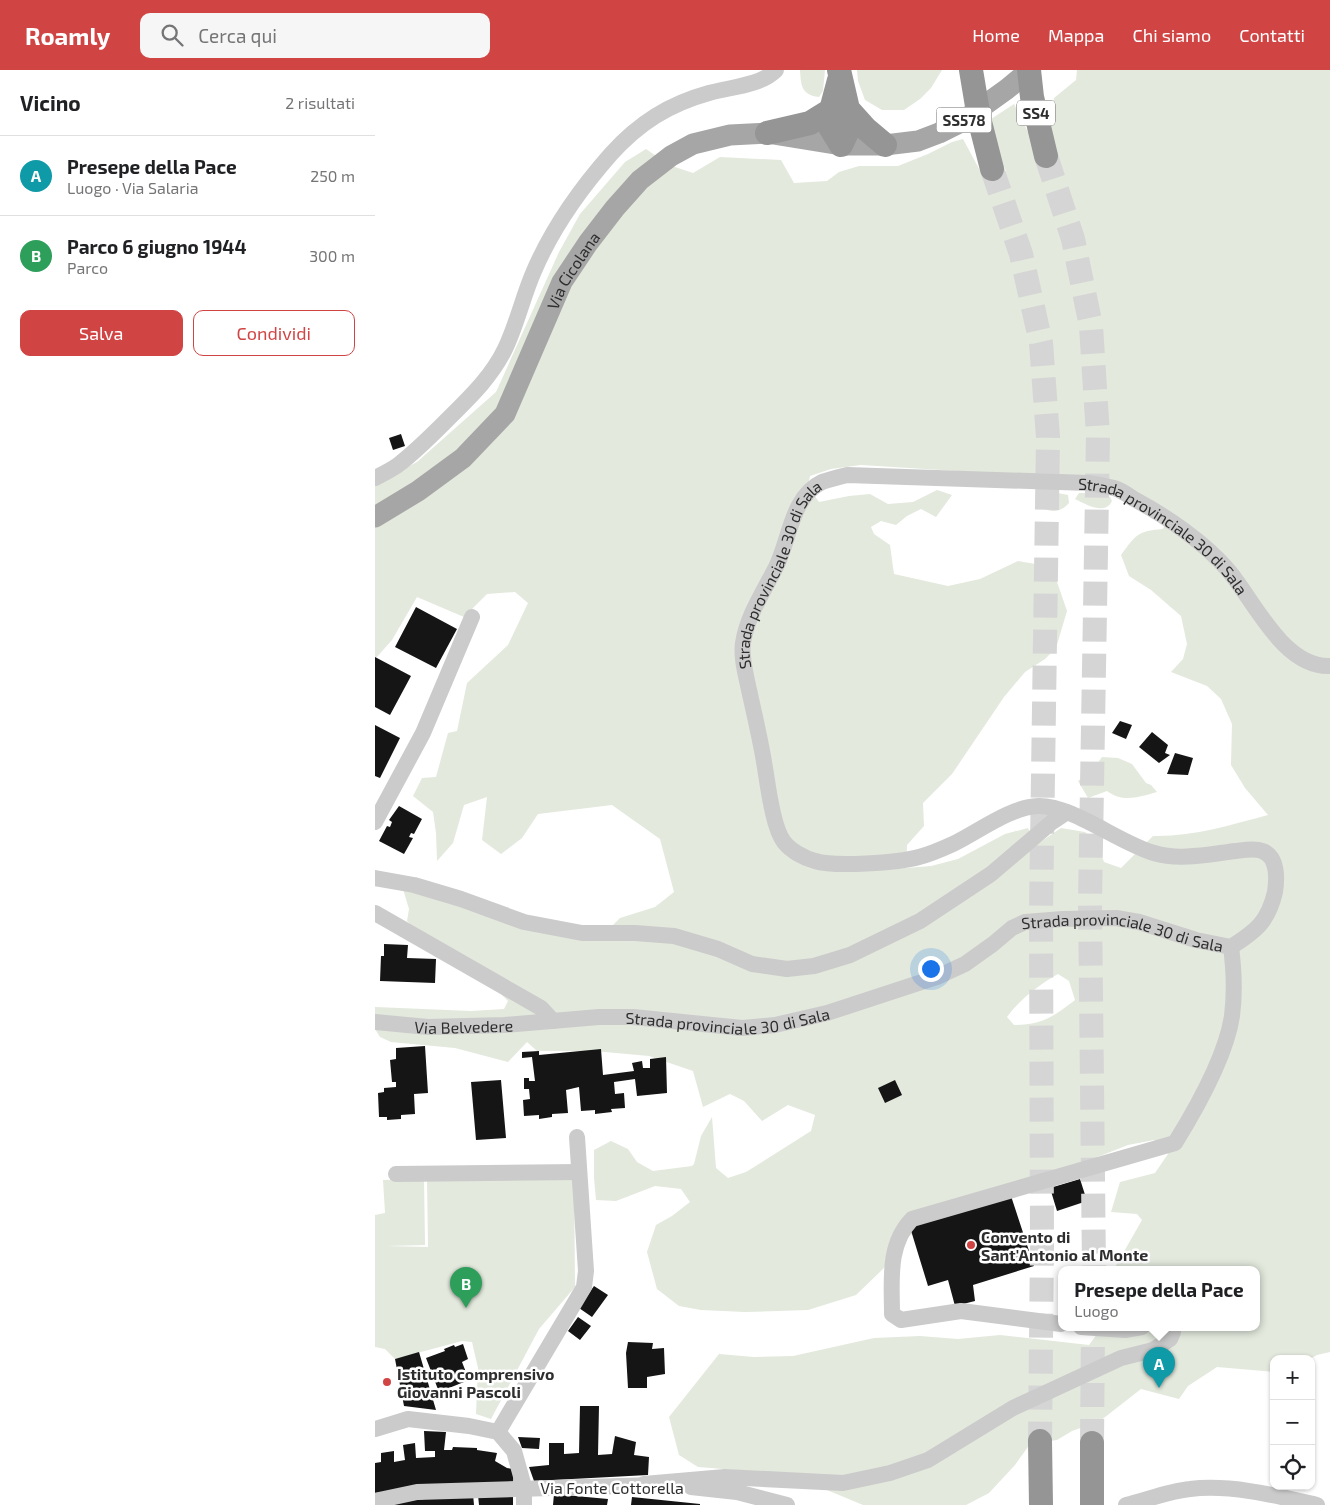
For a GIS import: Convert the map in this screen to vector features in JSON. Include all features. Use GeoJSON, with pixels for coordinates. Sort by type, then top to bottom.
{"type":"FeatureCollection","features":[{"type":"Feature","properties":{"kind":"highway"},"geometry":{"type":"LineString","coordinates":[[971,70],[979,118],[992,169]]}},
{"type":"Feature","properties":{"kind":"highway","name":"SS4"},"geometry":{"type":"LineString","coordinates":[[1029,70],[1032,97],[1046,156]]}},
{"type":"Feature","properties":{"kind":"highway"},"geometry":{"type":"LineString","coordinates":[[840,73],[840,110],[850,126],[841,145]]}},
{"type":"Feature","properties":{"kind":"highway"},"geometry":{"type":"LineString","coordinates":[[840,110],[885,145]]}},
{"type":"Feature","properties":{"kind":"highway"},"geometry":{"type":"LineString","coordinates":[[767,133],[810,124],[840,110]]}},
{"type":"Feature","properties":{"kind":"highway"},"geometry":{"type":"LineString","coordinates":[[1041,1441],[1041,1505]]}},
{"type":"Feature","properties":{"kind":"highway"},"geometry":{"type":"LineString","coordinates":[[1092,1444],[1092,1505]]}},
{"type":"Feature","properties":{"kind":"main road","name":"SS578"},"geometry":{"type":"LineString","coordinates":[[841,145],[885,145],[918,140],[939,133],[961,122],[1007,90],[1029,70]]}},
{"type":"Feature","properties":{"kind":"main road","name":"Via Cicolana"},"geometry":{"type":"LineString","coordinates":[[375,518],[463,458],[505,414],[562,282],[588,243],[640,180],[671,156],[693,144],[730,135],[767,133],[841,145]]}},
{"type":"Feature","properties":{"kind":"street"},"geometry":{"type":"LineString","coordinates":[[375,478],[397,467],[416,451],[476,391],[488,376],[505,349],[547,243],[565,213],[611,154],[641,124],[676,104],[770,76],[776,70]]}},
{"type":"Feature","properties":{"kind":"street","name":"Strada provinciale 30 di Sala"},"geometry":{"type":"LineString","coordinates":[[553,1021],[633,1017],[742,1028],[775,1025],[827,1013],[937,977],[965,964],[1012,928],[1025,922],[1116,918],[1139,922],[1196,940],[1231,947],[1250,935],[1261,925],[1271,908],[1276,884],[1275,866],[1270,856],[1262,851],[1251,850],[1187,857],[1169,857],[1136,847],[1067,812],[1039,806],[1012,813],[934,852],[901,861],[816,862],[803,856],[783,842],[769,794],[744,662],[743,644],[751,616],[778,561],[800,502],[810,489],[823,482],[847,475],[1088,483],[1115,488],[1151,508],[1191,536],[1228,570],[1260,615],[1286,647],[1308,661],[1330,666]]}},
{"type":"Feature","properties":{"kind":"street"},"geometry":{"type":"LineString","coordinates":[[375,822],[423,733],[472,617]]}},
{"type":"Feature","properties":{"kind":"street"},"geometry":{"type":"LineString","coordinates":[[375,878],[414,885],[461,899],[524,922],[582,933],[635,933],[674,936],[718,949],[752,964],[787,969],[814,966],[850,954],[920,921],[991,874],[1052,822],[1067,812]]}},
{"type":"Feature","properties":{"kind":"street"},"geometry":{"type":"LineString","coordinates":[[375,914],[541,1008],[553,1021]]}},
{"type":"Feature","properties":{"kind":"street"},"geometry":{"type":"LineString","coordinates":[[1058,1324],[961,1311],[901,1320],[896,1318],[893,1314],[892,1262],[904,1228],[912,1219],[1175,1143],[1195,1109],[1225,1045],[1231,1018],[1235,975],[1231,947]]}},
{"type":"Feature","properties":{"kind":"street","name":"Via Belvedere"},"geometry":{"type":"LineString","coordinates":[[375,1022],[428,1027],[553,1021]]}},
{"type":"Feature","properties":{"kind":"street"},"geometry":{"type":"LineString","coordinates":[[497,1432],[584,1287],[586,1270],[577,1137]]}},
{"type":"Feature","properties":{"kind":"street"},"geometry":{"type":"LineString","coordinates":[[396,1174],[579,1172]]}},
{"type":"Feature","properties":{"kind":"street"},"geometry":{"type":"LineString","coordinates":[[644,1484],[725,1477],[843,1483],[890,1473],[928,1460],[1013,1408],[1121,1358],[1153,1350],[1170,1339],[1172,1331]]}},
{"type":"Feature","properties":{"kind":"street"},"geometry":{"type":"LineString","coordinates":[[375,1429],[408,1419],[469,1426],[497,1432],[514,1451],[524,1487],[524,1505]]}},
{"type":"Feature","properties":{"kind":"street","name":"Via Fonte Cottorella"},"geometry":{"type":"LineString","coordinates":[[375,1501],[417,1492],[644,1484],[688,1487],[735,1499],[787,1505]]}},
{"type":"Feature","properties":{"kind":"street"},"geometry":{"type":"LineString","coordinates":[[1126,1505],[1150,1502],[1189,1489],[1217,1487],[1317,1505]]}},
{"type":"Feature","properties":{"kind":"shaded area"},"geometry":{"type":"Polygon","coordinates":[[[800,70],[825,70],[823,91],[819,97],[805,92],[800,70]]]}},
{"type":"Feature","properties":{"kind":"shaded area"},"geometry":{"type":"Polygon","coordinates":[[[857,70],[942,70],[931,88],[920,99],[904,110],[882,110],[865,100],[858,81],[857,70]]]}},
{"type":"Feature","properties":{"kind":"shaded area"},"geometry":{"type":"Polygon","coordinates":[[[1077,70],[1330,70],[1330,1352],[1315,1356],[1270,1355],[1270,1372],[1217,1367],[1188,1386],[1179,1399],[1141,1389],[1100,1421],[1072,1431],[1057,1440],[1030,1444],[1015,1465],[989,1493],[966,1505],[863,1505],[803,1480],[749,1471],[698,1467],[679,1455],[669,1417],[719,1354],[754,1357],[793,1356],[874,1338],[920,1336],[958,1339],[1000,1335],[1089,1345],[1099,1331],[1260,1331],[1260,1266],[1116,1266],[1142,1220],[1137,1214],[1111,1212],[1120,1182],[1155,1173],[1168,1154],[1154,1140],[1128,1145],[929,1223],[903,1240],[884,1268],[856,1295],[808,1310],[745,1312],[701,1310],[679,1306],[657,1289],[647,1252],[656,1225],[672,1216],[690,1202],[681,1189],[655,1186],[616,1201],[596,1200],[594,1150],[611,1141],[628,1149],[637,1162],[653,1171],[692,1166],[701,1136],[712,1117],[716,1168],[728,1178],[746,1172],[811,1131],[815,1115],[788,1105],[762,1121],[744,1101],[730,1094],[703,1107],[693,1071],[649,1056],[594,1051],[537,1051],[527,1042],[508,1062],[455,1048],[391,1042],[380,1037],[375,1029],[375,1007],[471,1011],[504,1009],[508,1001],[479,972],[421,935],[407,921],[409,909],[403,889],[599,939],[620,918],[655,907],[674,892],[660,839],[612,805],[538,814],[522,838],[501,854],[482,840],[487,797],[464,805],[453,843],[437,861],[433,812],[413,796],[422,778],[436,777],[448,733],[457,731],[467,683],[508,645],[528,603],[515,592],[487,594],[464,617],[417,597],[392,640],[375,659],[375,484],[417,462],[496,392],[559,252],[580,214],[625,162],[646,149],[669,165],[693,173],[720,157],[781,160],[794,183],[827,181],[839,172],[859,166],[898,166],[963,139],[984,178],[1006,171],[985,123],[1014,104],[1040,156],[1047,139],[1054,98],[1076,80],[1077,70]],[[861,465],[831,469],[810,476],[808,486],[819,502],[870,494],[888,504],[913,502],[937,490],[952,495],[936,517],[921,509],[907,516],[896,525],[881,521],[871,527],[874,534],[890,545],[894,574],[948,586],[980,579],[1018,561],[1041,565],[1056,579],[1067,611],[1056,648],[1045,659],[1025,672],[1004,697],[952,774],[923,803],[924,826],[907,845],[906,868],[931,866],[958,859],[1005,834],[1028,828],[1036,845],[1061,828],[1085,832],[1096,842],[1104,862],[1121,868],[1153,836],[1182,835],[1268,815],[1245,788],[1231,765],[1232,724],[1221,699],[1207,686],[1171,672],[1183,659],[1187,644],[1181,616],[1151,590],[1129,576],[1121,555],[1138,535],[1148,531],[1163,529],[1168,516],[1119,489],[989,473],[861,465]],[[1058,974],[1030,993],[1007,1017],[1014,1025],[1040,1022],[1075,1000],[1069,981],[1058,974]]]}},
{"type":"Feature","properties":{"kind":"shaded area"},"geometry":{"type":"Polygon","coordinates":[[[1052,492],[1068,495],[1069,503],[1057,511],[1045,509],[1036,504],[1042,493],[1052,492]]]}},
{"type":"Feature","properties":{"kind":"shaded area"},"geometry":{"type":"Polygon","coordinates":[[[1079,493],[1093,493],[1110,497],[1112,501],[1105,508],[1095,508],[1075,499],[1079,493]]]}},
{"type":"Feature","properties":{"kind":"shaded area"},"geometry":{"type":"Polygon","coordinates":[[[1102,757],[1118,758],[1132,764],[1146,783],[1151,785],[1157,792],[1125,798],[1113,795],[1107,791],[1088,798],[1078,781],[1092,771],[1102,757]]]}},
{"type":"Feature","properties":{"kind":"shaded area"},"geometry":{"type":"Polygon","coordinates":[[[427,1178],[574,1180],[575,1287],[539,1329],[491,1419],[476,1414],[478,1368],[472,1342],[462,1341],[395,1359],[385,1349],[375,1347],[375,1215],[385,1213],[383,1180],[424,1179],[425,1245],[386,1246],[428,1247],[427,1178]]]}},
{"type":"Feature","properties":{"kind":"building"},"geometry":{"type":"Polygon","coordinates":[[[401,434],[405,446],[393,450],[389,438],[401,434]]]}},
{"type":"Feature","properties":{"kind":"building"},"geometry":{"type":"Polygon","coordinates":[[[416,607],[457,629],[436,668],[395,647],[416,607]]]}},
{"type":"Feature","properties":{"kind":"building"},"geometry":{"type":"Polygon","coordinates":[[[375,657],[411,676],[390,715],[375,707],[375,657]]]}},
{"type":"Feature","properties":{"kind":"building"},"geometry":{"type":"Polygon","coordinates":[[[1120,721],[1132,725],[1126,739],[1112,733],[1120,721]]]}},
{"type":"Feature","properties":{"kind":"building"},"geometry":{"type":"Polygon","coordinates":[[[375,725],[400,738],[380,778],[375,776],[375,725]]]}},
{"type":"Feature","properties":{"kind":"building"},"geometry":{"type":"Polygon","coordinates":[[[1152,732],[1168,745],[1165,753],[1170,755],[1159,763],[1139,747],[1152,732]]]}},
{"type":"Feature","properties":{"kind":"building"},"geometry":{"type":"Polygon","coordinates":[[[1175,753],[1193,758],[1188,775],[1167,774],[1175,753]]]}},
{"type":"Feature","properties":{"kind":"building"},"geometry":{"type":"Polygon","coordinates":[[[399,806],[422,819],[414,834],[411,833],[409,837],[413,838],[404,854],[379,841],[387,826],[390,827],[392,822],[389,820],[399,806]]]}},
{"type":"Feature","properties":{"kind":"building"},"geometry":{"type":"Polygon","coordinates":[[[384,944],[408,945],[407,958],[436,959],[435,983],[380,981],[381,956],[384,956],[384,944]]]}},
{"type":"Feature","properties":{"kind":"building"},"geometry":{"type":"Polygon","coordinates":[[[425,1046],[428,1093],[414,1094],[415,1114],[401,1115],[401,1119],[387,1120],[387,1117],[379,1117],[378,1093],[384,1092],[384,1088],[396,1087],[396,1082],[392,1082],[390,1060],[396,1059],[396,1048],[425,1046]]]}},
{"type":"Feature","properties":{"kind":"building"},"geometry":{"type":"Polygon","coordinates":[[[601,1049],[603,1075],[634,1071],[632,1063],[642,1061],[643,1068],[650,1068],[650,1059],[666,1057],[667,1093],[637,1096],[635,1079],[614,1082],[615,1094],[624,1093],[625,1108],[611,1109],[612,1112],[595,1114],[595,1110],[581,1111],[579,1087],[566,1090],[568,1113],[552,1114],[552,1117],[539,1119],[539,1115],[524,1116],[523,1100],[530,1099],[529,1089],[524,1089],[524,1078],[529,1078],[529,1081],[535,1081],[532,1057],[522,1058],[522,1052],[539,1051],[539,1055],[601,1049]]]}},
{"type":"Feature","properties":{"kind":"building"},"geometry":{"type":"Polygon","coordinates":[[[501,1080],[506,1138],[476,1140],[471,1082],[501,1080]]]}},
{"type":"Feature","properties":{"kind":"building"},"geometry":{"type":"Polygon","coordinates":[[[895,1080],[902,1095],[885,1103],[878,1088],[895,1080]]]}},
{"type":"Feature","properties":{"kind":"building"},"geometry":{"type":"Polygon","coordinates":[[[1080,1179],[1087,1201],[1057,1211],[1050,1188],[1080,1179]]]}},
{"type":"Feature","properties":{"kind":"building","name":"Convento di Sant'Antonio al Monte"},"geometry":{"type":"Polygon","coordinates":[[[1011,1196],[1034,1266],[973,1285],[975,1301],[955,1306],[948,1280],[928,1286],[909,1224],[1011,1196]]]}},
{"type":"Feature","properties":{"kind":"building"},"geometry":{"type":"Polygon","coordinates":[[[594,1286],[608,1295],[592,1317],[579,1308],[594,1286]]]}},
{"type":"Feature","properties":{"kind":"building"},"geometry":{"type":"Polygon","coordinates":[[[578,1317],[591,1326],[580,1340],[568,1331],[578,1317]]]}},
{"type":"Feature","properties":{"kind":"building"},"geometry":{"type":"Polygon","coordinates":[[[628,1342],[653,1343],[652,1349],[664,1348],[665,1374],[647,1377],[647,1388],[628,1388],[626,1353],[628,1342]]]}},
{"type":"Feature","properties":{"kind":"building"},"geometry":{"type":"Polygon","coordinates":[[[463,1344],[468,1359],[462,1362],[469,1380],[439,1392],[426,1358],[445,1351],[444,1349],[454,1345],[455,1347],[463,1344]]]}},
{"type":"Feature","properties":{"kind":"building"},"geometry":{"type":"Polygon","coordinates":[[[419,1352],[436,1410],[404,1406],[395,1359],[419,1352]]]}},
{"type":"Feature","properties":{"kind":"building"},"geometry":{"type":"Polygon","coordinates":[[[580,1406],[599,1406],[598,1455],[612,1454],[615,1436],[636,1442],[634,1455],[649,1457],[648,1475],[534,1481],[529,1467],[549,1465],[549,1443],[564,1443],[564,1454],[579,1453],[580,1406]]]}},
{"type":"Feature","properties":{"kind":"building"},"geometry":{"type":"Polygon","coordinates":[[[424,1431],[446,1432],[444,1450],[452,1450],[453,1447],[477,1448],[477,1450],[497,1453],[495,1461],[507,1468],[514,1469],[513,1484],[375,1493],[375,1463],[381,1462],[381,1453],[394,1451],[394,1462],[405,1460],[403,1445],[415,1443],[416,1458],[435,1457],[435,1451],[425,1451],[424,1431]]]}},
{"type":"Feature","properties":{"kind":"building"},"geometry":{"type":"Polygon","coordinates":[[[518,1437],[540,1438],[539,1449],[522,1448],[518,1437]]]}},
{"type":"Feature","properties":{"kind":"building"},"geometry":{"type":"Polygon","coordinates":[[[513,1491],[513,1505],[479,1505],[478,1495],[513,1491]]]}},
{"type":"Feature","properties":{"kind":"building"},"geometry":{"type":"Polygon","coordinates":[[[473,1494],[474,1505],[376,1505],[376,1504],[473,1494]]]}},
{"type":"Feature","properties":{"kind":"building"},"geometry":{"type":"Polygon","coordinates":[[[554,1494],[608,1499],[607,1505],[553,1505],[554,1494]]]}},
{"type":"Feature","properties":{"kind":"building"},"geometry":{"type":"Polygon","coordinates":[[[632,1497],[700,1504],[700,1505],[631,1505],[632,1497]]]}},
{"type":"Feature","properties":{"kind":"tunnel"},"geometry":{"type":"LineString","coordinates":[[1046,156],[1073,239],[1091,326],[1098,435],[1090,902],[1094,1266]]}},
{"type":"Feature","properties":{"kind":"tunnel"},"geometry":{"type":"LineString","coordinates":[[992,169],[1021,254],[1041,343],[1048,437],[1041,911],[1042,1243],[1040,1441]]}},
{"type":"Feature","properties":{"kind":"tunnel"},"geometry":{"type":"LineString","coordinates":[[1092,1443],[1093,1331]]}},
{"type":"Feature","properties":{"kind":"place","name":"Convento di Sant'Antonio al Monte"},"geometry":{"type":"Point","coordinates":[971,1245]}},
{"type":"Feature","properties":{"kind":"place","name":"Parco 6 giugno 1944"},"geometry":{"type":"Point","coordinates":[466,1308]}},
{"type":"Feature","properties":{"kind":"place","name":"Istituto comprensivo Giovanni Pascoli"},"geometry":{"type":"Point","coordinates":[387,1382]}},
{"type":"Feature","properties":{"kind":"place","name":"Presepe della Pace"},"geometry":{"type":"Point","coordinates":[1159,1388]}}]}
